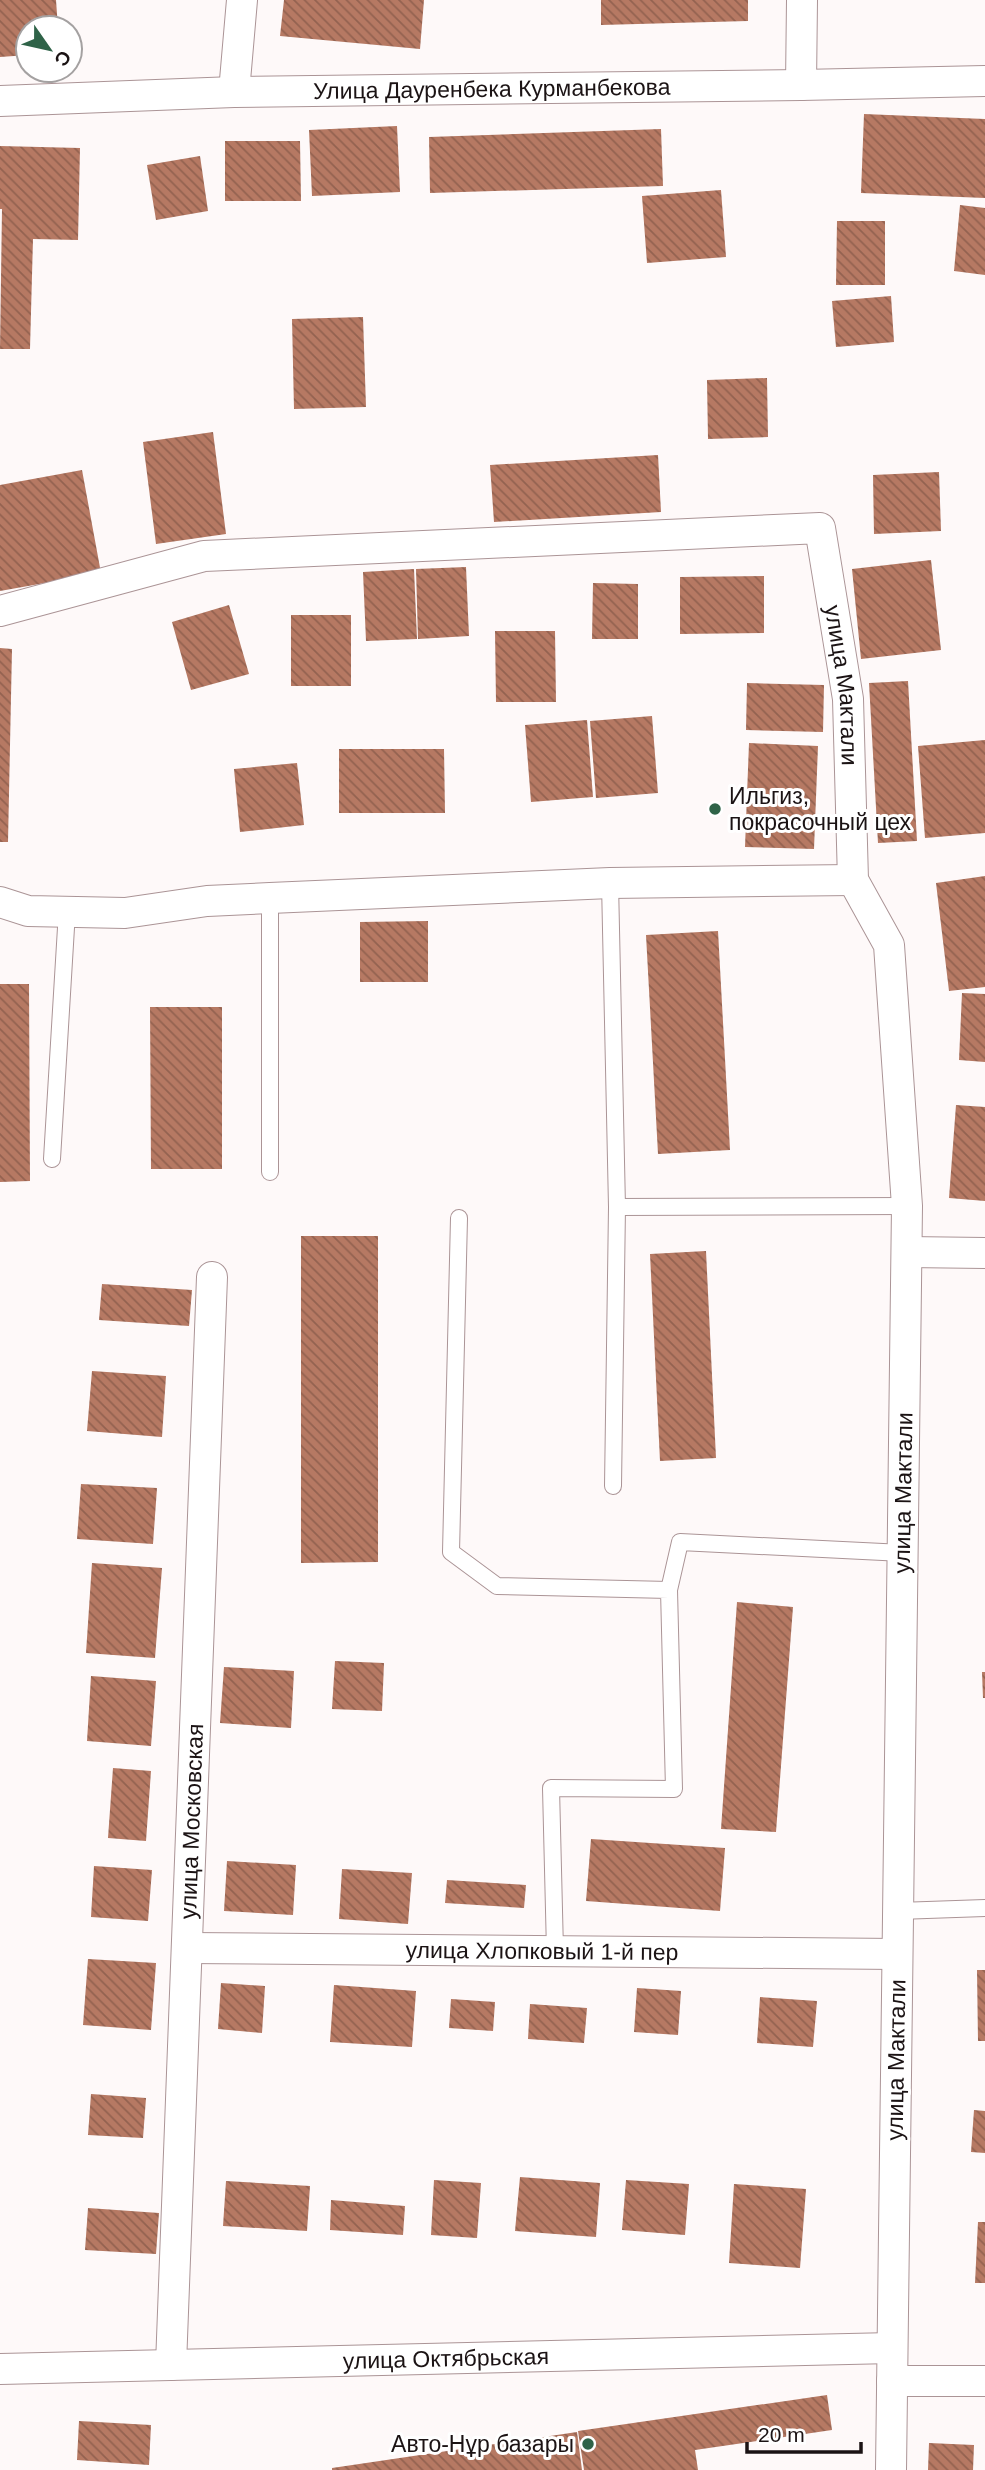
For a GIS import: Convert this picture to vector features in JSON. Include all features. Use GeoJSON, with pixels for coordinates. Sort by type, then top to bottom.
{"type":"FeatureCollection","features":[{"type":"Feature","properties":{"kind":"street"},"geometry":{"type":"LineString","coordinates":[[234,92],[242,0]]}},
{"type":"Feature","properties":{"kind":"street"},"geometry":{"type":"LineString","coordinates":[[801,85],[802,0]]}},
{"type":"Feature","properties":{"kind":"street","name":"Улица Дауренбека Курманбекова"},"geometry":{"type":"LineString","coordinates":[[0,102],[234,92],[985,81]]}},
{"type":"Feature","properties":{"kind":"street","name":"улица Мактали"},"geometry":{"type":"LineString","coordinates":[[0,611],[204,556],[820,528],[848,699],[853,880],[889,945],[907,1206],[891,2470]]}},
{"type":"Feature","properties":{"kind":"street"},"geometry":{"type":"LineString","coordinates":[[0,902],[28,911],[125,913],[206,901],[270,898],[610,883],[853,880]]}},
{"type":"Feature","properties":{"kind":"street"},"geometry":{"type":"LineString","coordinates":[[906,1252],[985,1253]]}},
{"type":"Feature","properties":{"kind":"street","name":"улица Московская"},"geometry":{"type":"LineString","coordinates":[[171,2365],[212,1277]]}},
{"type":"Feature","properties":{"kind":"street","name":"улица Хлопковый 1-й пер"},"geometry":{"type":"LineString","coordinates":[[187,1948],[897,1954]]}},
{"type":"Feature","properties":{"kind":"street","name":"улица Октябрьская"},"geometry":{"type":"LineString","coordinates":[[0,2369],[892,2348]]}},
{"type":"Feature","properties":{"kind":"street"},"geometry":{"type":"LineString","coordinates":[[892,2381],[985,2381]]}},
{"type":"Feature","properties":{"kind":"lane"},"geometry":{"type":"LineString","coordinates":[[610,883],[618,1207],[613,1486]]}},
{"type":"Feature","properties":{"kind":"lane"},"geometry":{"type":"LineString","coordinates":[[270,898],[270,1172]]}},
{"type":"Feature","properties":{"kind":"lane"},"geometry":{"type":"LineString","coordinates":[[52,1158],[67,911]]}},
{"type":"Feature","properties":{"kind":"lane"},"geometry":{"type":"LineString","coordinates":[[618,1207],[907,1206]]}},
{"type":"Feature","properties":{"kind":"lane"},"geometry":{"type":"LineString","coordinates":[[459,1218],[451,1552],[497,1586],[669,1590]]}},
{"type":"Feature","properties":{"kind":"lane"},"geometry":{"type":"LineString","coordinates":[[555,1951],[551,1788],[674,1789],[669,1590],[680,1542],[903,1553]]}},
{"type":"Feature","properties":{"kind":"lane"},"geometry":{"type":"LineString","coordinates":[[898,1911],[985,1908]]}},
{"type":"Feature","properties":{"kind":"building"},"geometry":{"type":"Polygon","coordinates":[[[0,0],[56,0],[57,14],[14,14],[14,56],[0,57],[0,0]]]}},
{"type":"Feature","properties":{"kind":"building"},"geometry":{"type":"Polygon","coordinates":[[[284,0],[424,0],[420,49],[280,36],[284,0]]]}},
{"type":"Feature","properties":{"kind":"building"},"geometry":{"type":"Polygon","coordinates":[[[601,0],[748,0],[748,21],[601,25],[601,0]]]}},
{"type":"Feature","properties":{"kind":"building"},"geometry":{"type":"Polygon","coordinates":[[[864,114],[985,119],[985,198],[861,193],[864,114]]]}},
{"type":"Feature","properties":{"kind":"building"},"geometry":{"type":"Polygon","coordinates":[[[397,126],[400,192],[312,196],[309,130],[397,126]]]}},
{"type":"Feature","properties":{"kind":"building"},"geometry":{"type":"Polygon","coordinates":[[[661,129],[663,186],[430,193],[429,137],[661,129]]]}},
{"type":"Feature","properties":{"kind":"building"},"geometry":{"type":"Polygon","coordinates":[[[225,141],[300,141],[301,201],[225,201],[225,141]]]}},
{"type":"Feature","properties":{"kind":"building"},"geometry":{"type":"Polygon","coordinates":[[[0,146],[80,148],[78,240],[33,239],[30,349],[0,349],[0,146]]]}},
{"type":"Feature","properties":{"kind":"building"},"geometry":{"type":"Polygon","coordinates":[[[200,156],[208,211],[156,220],[147,165],[200,156]]]}},
{"type":"Feature","properties":{"kind":"building"},"geometry":{"type":"Polygon","coordinates":[[[721,190],[726,257],[647,263],[642,196],[721,190]]]}},
{"type":"Feature","properties":{"kind":"building"},"geometry":{"type":"Polygon","coordinates":[[[960,205],[985,208],[985,275],[954,271],[960,205]]]}},
{"type":"Feature","properties":{"kind":"building"},"geometry":{"type":"Polygon","coordinates":[[[837,221],[885,221],[885,285],[836,285],[837,221]]]}},
{"type":"Feature","properties":{"kind":"building"},"geometry":{"type":"Polygon","coordinates":[[[891,296],[894,342],[836,347],[832,301],[891,296]]]}},
{"type":"Feature","properties":{"kind":"building"},"geometry":{"type":"Polygon","coordinates":[[[363,317],[366,407],[294,409],[292,319],[363,317]]]}},
{"type":"Feature","properties":{"kind":"building"},"geometry":{"type":"Polygon","coordinates":[[[767,378],[768,437],[708,439],[707,380],[767,378]]]}},
{"type":"Feature","properties":{"kind":"building"},"geometry":{"type":"Polygon","coordinates":[[[213,432],[226,534],[156,544],[143,442],[213,432]]]}},
{"type":"Feature","properties":{"kind":"building"},"geometry":{"type":"Polygon","coordinates":[[[658,455],[661,512],[494,522],[490,465],[658,455]]]}},
{"type":"Feature","properties":{"kind":"building"},"geometry":{"type":"Polygon","coordinates":[[[82,470],[101,573],[0,591],[0,485],[82,470]]]}},
{"type":"Feature","properties":{"kind":"building"},"geometry":{"type":"Polygon","coordinates":[[[939,472],[941,531],[874,534],[873,475],[939,472]]]}},
{"type":"Feature","properties":{"kind":"building"},"geometry":{"type":"Polygon","coordinates":[[[931,560],[941,650],[861,659],[852,569],[931,560]]]}},
{"type":"Feature","properties":{"kind":"building"},"geometry":{"type":"Polygon","coordinates":[[[466,567],[469,636],[418,639],[416,569],[466,567]]]}},
{"type":"Feature","properties":{"kind":"building"},"geometry":{"type":"Polygon","coordinates":[[[414,569],[417,639],[366,641],[363,572],[414,569]]]}},
{"type":"Feature","properties":{"kind":"building"},"geometry":{"type":"Polygon","coordinates":[[[764,576],[764,633],[680,634],[680,577],[764,576]]]}},
{"type":"Feature","properties":{"kind":"building"},"geometry":{"type":"Polygon","coordinates":[[[593,583],[638,584],[638,639],[592,639],[593,583]]]}},
{"type":"Feature","properties":{"kind":"building"},"geometry":{"type":"Polygon","coordinates":[[[229,605],[249,674],[191,690],[172,622],[229,605]]]}},
{"type":"Feature","properties":{"kind":"building"},"geometry":{"type":"Polygon","coordinates":[[[291,615],[351,615],[351,686],[291,686],[291,615]]]}},
{"type":"Feature","properties":{"kind":"building"},"geometry":{"type":"Polygon","coordinates":[[[495,631],[555,631],[556,702],[496,702],[495,631]]]}},
{"type":"Feature","properties":{"kind":"building"},"geometry":{"type":"Polygon","coordinates":[[[0,648],[12,649],[8,842],[0,842],[0,648]]]}},
{"type":"Feature","properties":{"kind":"building"},"geometry":{"type":"Polygon","coordinates":[[[908,681],[917,841],[878,843],[869,683],[908,681]]]}},
{"type":"Feature","properties":{"kind":"building"},"geometry":{"type":"Polygon","coordinates":[[[747,683],[824,685],[823,732],[746,730],[747,683]]]}},
{"type":"Feature","properties":{"kind":"building"},"geometry":{"type":"Polygon","coordinates":[[[652,716],[658,793],[596,798],[590,721],[652,716]]]}},
{"type":"Feature","properties":{"kind":"building"},"geometry":{"type":"Polygon","coordinates":[[[587,720],[593,797],[531,802],[525,725],[587,720]]]}},
{"type":"Feature","properties":{"kind":"building"},"geometry":{"type":"Polygon","coordinates":[[[985,740],[985,833],[925,838],[918,746],[985,740]]]}},
{"type":"Feature","properties":{"kind":"building"},"geometry":{"type":"Polygon","coordinates":[[[749,743],[818,746],[814,849],[745,847],[749,743]]]}},
{"type":"Feature","properties":{"kind":"building"},"geometry":{"type":"Polygon","coordinates":[[[339,749],[444,749],[445,813],[339,813],[339,749]]]}},
{"type":"Feature","properties":{"kind":"building"},"geometry":{"type":"Polygon","coordinates":[[[297,763],[304,825],[240,832],[234,769],[297,763]]]}},
{"type":"Feature","properties":{"kind":"building"},"geometry":{"type":"Polygon","coordinates":[[[985,876],[985,987],[949,991],[936,883],[985,876]]]}},
{"type":"Feature","properties":{"kind":"building"},"geometry":{"type":"Polygon","coordinates":[[[428,921],[428,982],[360,982],[360,922],[428,921]]]}},
{"type":"Feature","properties":{"kind":"building"},"geometry":{"type":"Polygon","coordinates":[[[718,931],[730,1150],[658,1154],[646,935],[718,931]]]}},
{"type":"Feature","properties":{"kind":"building"},"geometry":{"type":"Polygon","coordinates":[[[0,984],[29,984],[30,1181],[0,1182],[0,984]]]}},
{"type":"Feature","properties":{"kind":"building"},"geometry":{"type":"Polygon","coordinates":[[[962,993],[985,994],[985,1062],[959,1060],[962,993]]]}},
{"type":"Feature","properties":{"kind":"building"},"geometry":{"type":"Polygon","coordinates":[[[150,1007],[222,1007],[222,1169],[151,1169],[150,1007]]]}},
{"type":"Feature","properties":{"kind":"building"},"geometry":{"type":"Polygon","coordinates":[[[956,1105],[985,1107],[985,1201],[949,1198],[956,1105]]]}},
{"type":"Feature","properties":{"kind":"building"},"geometry":{"type":"Polygon","coordinates":[[[301,1236],[378,1236],[378,1562],[301,1563],[301,1236]]]}},
{"type":"Feature","properties":{"kind":"building"},"geometry":{"type":"Polygon","coordinates":[[[706,1251],[716,1458],[660,1461],[650,1254],[706,1251]]]}},
{"type":"Feature","properties":{"kind":"building"},"geometry":{"type":"Polygon","coordinates":[[[102,1284],[192,1290],[189,1326],[99,1320],[102,1284]]]}},
{"type":"Feature","properties":{"kind":"building"},"geometry":{"type":"Polygon","coordinates":[[[92,1371],[166,1376],[162,1437],[87,1431],[92,1371]]]}},
{"type":"Feature","properties":{"kind":"building"},"geometry":{"type":"Polygon","coordinates":[[[81,1484],[157,1488],[153,1544],[77,1539],[81,1484]]]}},
{"type":"Feature","properties":{"kind":"building"},"geometry":{"type":"Polygon","coordinates":[[[92,1563],[162,1568],[155,1658],[86,1653],[92,1563]]]}},
{"type":"Feature","properties":{"kind":"building"},"geometry":{"type":"Polygon","coordinates":[[[737,1602],[793,1607],[776,1832],[721,1829],[737,1602]]]}},
{"type":"Feature","properties":{"kind":"building"},"geometry":{"type":"Polygon","coordinates":[[[335,1661],[384,1663],[382,1711],[332,1709],[335,1661]]]}},
{"type":"Feature","properties":{"kind":"building"},"geometry":{"type":"Polygon","coordinates":[[[224,1667],[294,1671],[291,1728],[220,1723],[224,1667]]]}},
{"type":"Feature","properties":{"kind":"building"},"geometry":{"type":"Polygon","coordinates":[[[982,1672],[985,1672],[985,1698],[983,1698],[982,1672]]]}},
{"type":"Feature","properties":{"kind":"building"},"geometry":{"type":"Polygon","coordinates":[[[91,1676],[156,1681],[151,1746],[87,1741],[91,1676]]]}},
{"type":"Feature","properties":{"kind":"building"},"geometry":{"type":"Polygon","coordinates":[[[113,1768],[151,1771],[146,1841],[108,1838],[113,1768]]]}},
{"type":"Feature","properties":{"kind":"building"},"geometry":{"type":"Polygon","coordinates":[[[591,1839],[725,1848],[720,1911],[586,1901],[591,1839]]]}},
{"type":"Feature","properties":{"kind":"building"},"geometry":{"type":"Polygon","coordinates":[[[227,1861],[296,1865],[293,1915],[224,1911],[227,1861]]]}},
{"type":"Feature","properties":{"kind":"building"},"geometry":{"type":"Polygon","coordinates":[[[94,1866],[152,1870],[148,1921],[91,1917],[94,1866]]]}},
{"type":"Feature","properties":{"kind":"building"},"geometry":{"type":"Polygon","coordinates":[[[342,1869],[412,1873],[408,1924],[339,1919],[342,1869]]]}},
{"type":"Feature","properties":{"kind":"building"},"geometry":{"type":"Polygon","coordinates":[[[447,1880],[526,1885],[524,1908],[445,1903],[447,1880]]]}},
{"type":"Feature","properties":{"kind":"building"},"geometry":{"type":"Polygon","coordinates":[[[88,1959],[156,1963],[151,2030],[83,2025],[88,1959]]]}},
{"type":"Feature","properties":{"kind":"building"},"geometry":{"type":"Polygon","coordinates":[[[977,1970],[985,1970],[985,2041],[978,2041],[977,1970]]]}},
{"type":"Feature","properties":{"kind":"building"},"geometry":{"type":"Polygon","coordinates":[[[221,1983],[265,1986],[262,2033],[218,2029],[221,1983]]]}},
{"type":"Feature","properties":{"kind":"building"},"geometry":{"type":"Polygon","coordinates":[[[334,1985],[416,1991],[412,2047],[330,2042],[334,1985]]]}},
{"type":"Feature","properties":{"kind":"building"},"geometry":{"type":"Polygon","coordinates":[[[637,1988],[681,1991],[678,2035],[634,2032],[637,1988]]]}},
{"type":"Feature","properties":{"kind":"building"},"geometry":{"type":"Polygon","coordinates":[[[760,1997],[817,2001],[813,2047],[757,2043],[760,1997]]]}},
{"type":"Feature","properties":{"kind":"building"},"geometry":{"type":"Polygon","coordinates":[[[451,1999],[495,2002],[493,2031],[449,2028],[451,1999]]]}},
{"type":"Feature","properties":{"kind":"building"},"geometry":{"type":"Polygon","coordinates":[[[530,2004],[587,2008],[584,2043],[528,2039],[530,2004]]]}},
{"type":"Feature","properties":{"kind":"building"},"geometry":{"type":"Polygon","coordinates":[[[91,2094],[146,2098],[143,2138],[88,2135],[91,2094]]]}},
{"type":"Feature","properties":{"kind":"building"},"geometry":{"type":"Polygon","coordinates":[[[974,2110],[985,2111],[985,2153],[971,2152],[974,2110]]]}},
{"type":"Feature","properties":{"kind":"building"},"geometry":{"type":"Polygon","coordinates":[[[520,2177],[600,2183],[596,2237],[515,2231],[520,2177]]]}},
{"type":"Feature","properties":{"kind":"building"},"geometry":{"type":"Polygon","coordinates":[[[434,2180],[481,2183],[477,2238],[431,2235],[434,2180]]]}},
{"type":"Feature","properties":{"kind":"building"},"geometry":{"type":"Polygon","coordinates":[[[626,2180],[689,2184],[685,2235],[622,2230],[626,2180]]]}},
{"type":"Feature","properties":{"kind":"building"},"geometry":{"type":"Polygon","coordinates":[[[226,2181],[310,2186],[307,2231],[223,2226],[226,2181]]]}},
{"type":"Feature","properties":{"kind":"building"},"geometry":{"type":"Polygon","coordinates":[[[734,2184],[806,2189],[800,2268],[729,2263],[734,2184]]]}},
{"type":"Feature","properties":{"kind":"building"},"geometry":{"type":"Polygon","coordinates":[[[331,2200],[405,2206],[403,2235],[330,2230],[331,2200]]]}},
{"type":"Feature","properties":{"kind":"building"},"geometry":{"type":"Polygon","coordinates":[[[88,2208],[159,2213],[156,2254],[85,2250],[88,2208]]]}},
{"type":"Feature","properties":{"kind":"building"},"geometry":{"type":"Polygon","coordinates":[[[978,2222],[985,2222],[985,2283],[975,2283],[978,2222]]]}},
{"type":"Feature","properties":{"kind":"building"},"geometry":{"type":"Polygon","coordinates":[[[827,2395],[832,2430],[695,2450],[698,2470],[584,2470],[578,2431],[827,2395]]]}},
{"type":"Feature","properties":{"kind":"building"},"geometry":{"type":"Polygon","coordinates":[[[79,2421],[151,2425],[149,2465],[77,2460],[79,2421]]]}},
{"type":"Feature","properties":{"kind":"building"},"geometry":{"type":"Polygon","coordinates":[[[577,2432],[582,2470],[332,2470],[332,2468],[577,2432]]]}},
{"type":"Feature","properties":{"kind":"building"},"geometry":{"type":"Polygon","coordinates":[[[929,2443],[974,2445],[973,2470],[928,2470],[929,2443]]]}},
{"type":"Feature","properties":{"kind":"place","name":"Ильгиз, покрасочный цех"},"geometry":{"type":"Point","coordinates":[715,809]}},
{"type":"Feature","properties":{"kind":"place","name":"Авто-Нұр базары"},"geometry":{"type":"Point","coordinates":[588,2444]}}]}
